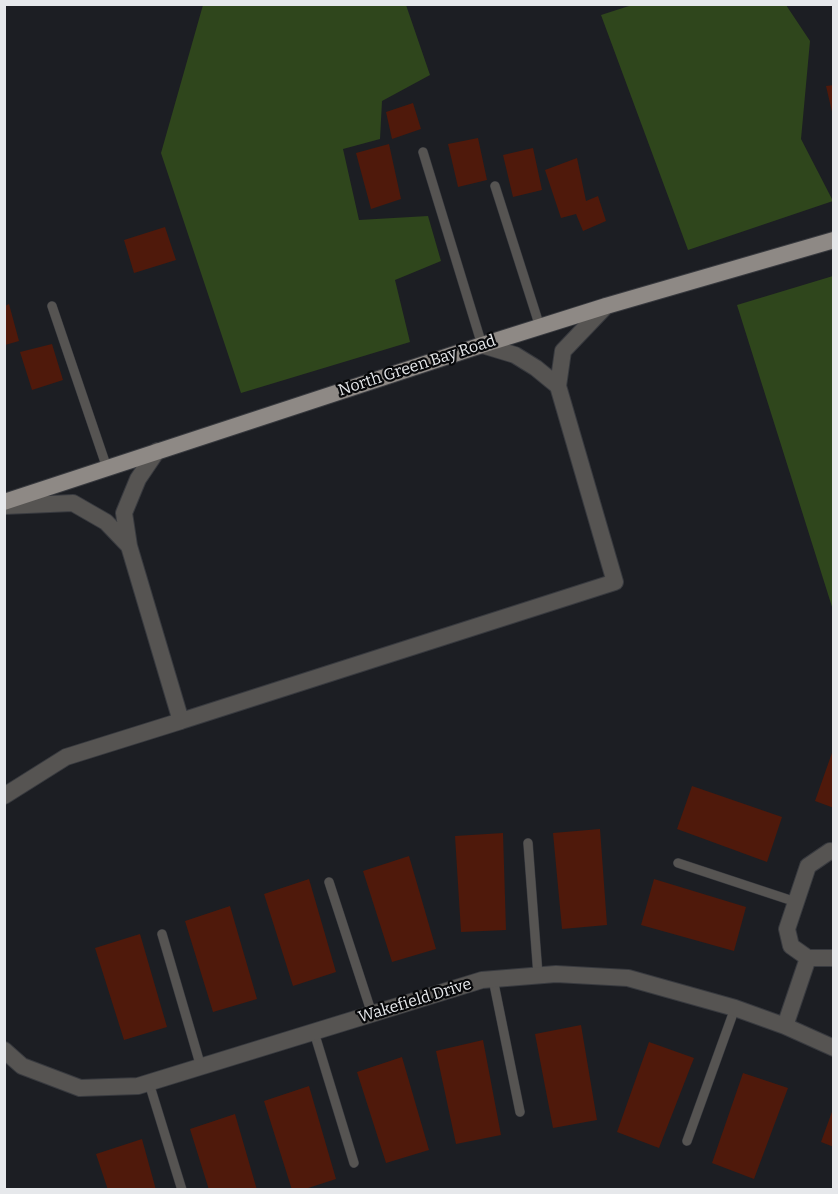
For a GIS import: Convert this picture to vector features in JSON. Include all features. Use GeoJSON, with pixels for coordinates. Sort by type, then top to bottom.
{"type":"FeatureCollection","features":[{"type":"Feature","properties":{"kind":"main road","name":"North Green Bay Road"},"geometry":{"type":"LineString","coordinates":[[4,504],[157,451],[482,345],[606,306],[834,240]]}},
{"type":"Feature","properties":{"kind":"street"},"geometry":{"type":"LineString","coordinates":[[4,796],[66,757],[615,582],[558,386],[563,351],[606,306]]}},
{"type":"Feature","properties":{"kind":"street"},"geometry":{"type":"LineString","coordinates":[[482,345],[515,355],[558,386]]}},
{"type":"Feature","properties":{"kind":"street"},"geometry":{"type":"LineString","coordinates":[[157,451],[138,479],[124,513],[129,546],[181,721]]}},
{"type":"Feature","properties":{"kind":"street"},"geometry":{"type":"LineString","coordinates":[[4,504],[73,503],[106,522],[129,546]]}},
{"type":"Feature","properties":{"kind":"street"},"geometry":{"type":"LineString","coordinates":[[834,852],[830,850],[808,866],[787,928],[791,946],[808,958],[834,958]]}},
{"type":"Feature","properties":{"kind":"street"},"geometry":{"type":"LineString","coordinates":[[785,1026],[808,958]]}},
{"type":"Feature","properties":{"kind":"street","name":"Wakefield Drive"},"geometry":{"type":"LineString","coordinates":[[4,1050],[22,1066],[80,1088],[138,1086],[482,980],[556,974],[628,978],[735,1008],[785,1026],[834,1048]]}},
{"type":"Feature","properties":{"kind":"lane"},"geometry":{"type":"LineString","coordinates":[[423,152],[482,345]]}},
{"type":"Feature","properties":{"kind":"lane"},"geometry":{"type":"LineString","coordinates":[[495,186],[540,327]]}},
{"type":"Feature","properties":{"kind":"lane"},"geometry":{"type":"LineString","coordinates":[[52,306],[107,468]]}},
{"type":"Feature","properties":{"kind":"lane"},"geometry":{"type":"LineString","coordinates":[[528,843],[538,975]]}},
{"type":"Feature","properties":{"kind":"lane"},"geometry":{"type":"LineString","coordinates":[[678,863],[796,902]]}},
{"type":"Feature","properties":{"kind":"lane"},"geometry":{"type":"LineString","coordinates":[[329,882],[372,1014]]}},
{"type":"Feature","properties":{"kind":"lane"},"geometry":{"type":"LineString","coordinates":[[162,934],[201,1067]]}},
{"type":"Feature","properties":{"kind":"lane"},"geometry":{"type":"LineString","coordinates":[[494,979],[520,1112]]}},
{"type":"Feature","properties":{"kind":"lane"},"geometry":{"type":"LineString","coordinates":[[687,1141],[735,1008]]}},
{"type":"Feature","properties":{"kind":"lane"},"geometry":{"type":"LineString","coordinates":[[314,1032],[354,1163]]}},
{"type":"Feature","properties":{"kind":"lane"},"geometry":{"type":"LineString","coordinates":[[149,1083],[182,1190]]}},
{"type":"Feature","properties":{"kind":"green space"},"geometry":{"type":"Polygon","coordinates":[[[203,5],[406,5],[430,75],[382,101],[380,139],[343,149],[359,220],[428,216],[441,261],[395,280],[410,342],[241,393],[161,153],[203,5]]]}},
{"type":"Feature","properties":{"kind":"green space"},"geometry":{"type":"Polygon","coordinates":[[[632,5],[786,5],[810,41],[801,139],[833,201],[688,250],[601,15],[632,5]]]}},
{"type":"Feature","properties":{"kind":"green space"},"geometry":{"type":"Polygon","coordinates":[[[834,276],[833,610],[737,305],[834,276]]]}},
{"type":"Feature","properties":{"kind":"building"},"geometry":{"type":"Polygon","coordinates":[[[834,85],[834,116],[833,116],[826,86],[834,85]]]}},
{"type":"Feature","properties":{"kind":"building"},"geometry":{"type":"Polygon","coordinates":[[[413,103],[421,129],[392,139],[386,112],[413,103]]]}},
{"type":"Feature","properties":{"kind":"building"},"geometry":{"type":"Polygon","coordinates":[[[478,138],[487,180],[458,187],[448,144],[478,138]]]}},
{"type":"Feature","properties":{"kind":"building"},"geometry":{"type":"Polygon","coordinates":[[[389,144],[401,199],[371,209],[356,153],[389,144]]]}},
{"type":"Feature","properties":{"kind":"building"},"geometry":{"type":"Polygon","coordinates":[[[533,148],[542,190],[513,197],[503,155],[533,148]]]}},
{"type":"Feature","properties":{"kind":"building"},"geometry":{"type":"Polygon","coordinates":[[[577,158],[586,201],[598,196],[606,221],[583,231],[576,214],[561,218],[545,170],[577,158]]]}},
{"type":"Feature","properties":{"kind":"building"},"geometry":{"type":"Polygon","coordinates":[[[165,227],[176,260],[134,273],[124,240],[165,227]]]}},
{"type":"Feature","properties":{"kind":"building"},"geometry":{"type":"Polygon","coordinates":[[[9,304],[19,341],[5,345],[5,306],[9,304]]]}},
{"type":"Feature","properties":{"kind":"building"},"geometry":{"type":"Polygon","coordinates":[[[52,344],[63,380],[32,390],[20,352],[52,344]]]}},
{"type":"Feature","properties":{"kind":"building"},"geometry":{"type":"Polygon","coordinates":[[[834,750],[834,808],[815,801],[834,750]]]}},
{"type":"Feature","properties":{"kind":"building"},"geometry":{"type":"Polygon","coordinates":[[[692,786],[782,817],[767,862],[677,829],[692,786]]]}},
{"type":"Feature","properties":{"kind":"building"},"geometry":{"type":"Polygon","coordinates":[[[600,829],[607,925],[562,929],[553,833],[600,829]]]}},
{"type":"Feature","properties":{"kind":"building"},"geometry":{"type":"Polygon","coordinates":[[[503,833],[506,930],[461,932],[455,836],[503,833]]]}},
{"type":"Feature","properties":{"kind":"building"},"geometry":{"type":"Polygon","coordinates":[[[409,856],[436,949],[392,962],[363,871],[409,856]]]}},
{"type":"Feature","properties":{"kind":"building"},"geometry":{"type":"Polygon","coordinates":[[[309,879],[336,972],[293,986],[264,894],[309,879]]]}},
{"type":"Feature","properties":{"kind":"building"},"geometry":{"type":"Polygon","coordinates":[[[654,879],[746,907],[734,951],[641,925],[654,879]]]}},
{"type":"Feature","properties":{"kind":"building"},"geometry":{"type":"Polygon","coordinates":[[[230,906],[257,999],[213,1012],[185,921],[230,906]]]}},
{"type":"Feature","properties":{"kind":"building"},"geometry":{"type":"Polygon","coordinates":[[[140,934],[167,1027],[124,1040],[95,948],[140,934]]]}},
{"type":"Feature","properties":{"kind":"building"},"geometry":{"type":"Polygon","coordinates":[[[581,1025],[597,1120],[553,1128],[535,1034],[581,1025]]]}},
{"type":"Feature","properties":{"kind":"building"},"geometry":{"type":"Polygon","coordinates":[[[483,1040],[501,1135],[456,1144],[436,1051],[483,1040]]]}},
{"type":"Feature","properties":{"kind":"building"},"geometry":{"type":"Polygon","coordinates":[[[649,1042],[694,1058],[659,1148],[617,1132],[649,1042]]]}},
{"type":"Feature","properties":{"kind":"building"},"geometry":{"type":"Polygon","coordinates":[[[402,1057],[429,1150],[386,1163],[357,1072],[402,1057]]]}},
{"type":"Feature","properties":{"kind":"building"},"geometry":{"type":"Polygon","coordinates":[[[743,1073],[788,1088],[754,1179],[712,1163],[743,1073]]]}},
{"type":"Feature","properties":{"kind":"building"},"geometry":{"type":"Polygon","coordinates":[[[309,1086],[336,1179],[302,1190],[292,1190],[264,1101],[309,1086]]]}},
{"type":"Feature","properties":{"kind":"building"},"geometry":{"type":"Polygon","coordinates":[[[834,1109],[834,1147],[821,1142],[834,1109]]]}},
{"type":"Feature","properties":{"kind":"building"},"geometry":{"type":"Polygon","coordinates":[[[235,1114],[257,1190],[209,1190],[190,1129],[235,1114]]]}},
{"type":"Feature","properties":{"kind":"building"},"geometry":{"type":"Polygon","coordinates":[[[142,1139],[156,1190],[108,1190],[96,1154],[142,1139]]]}}]}
